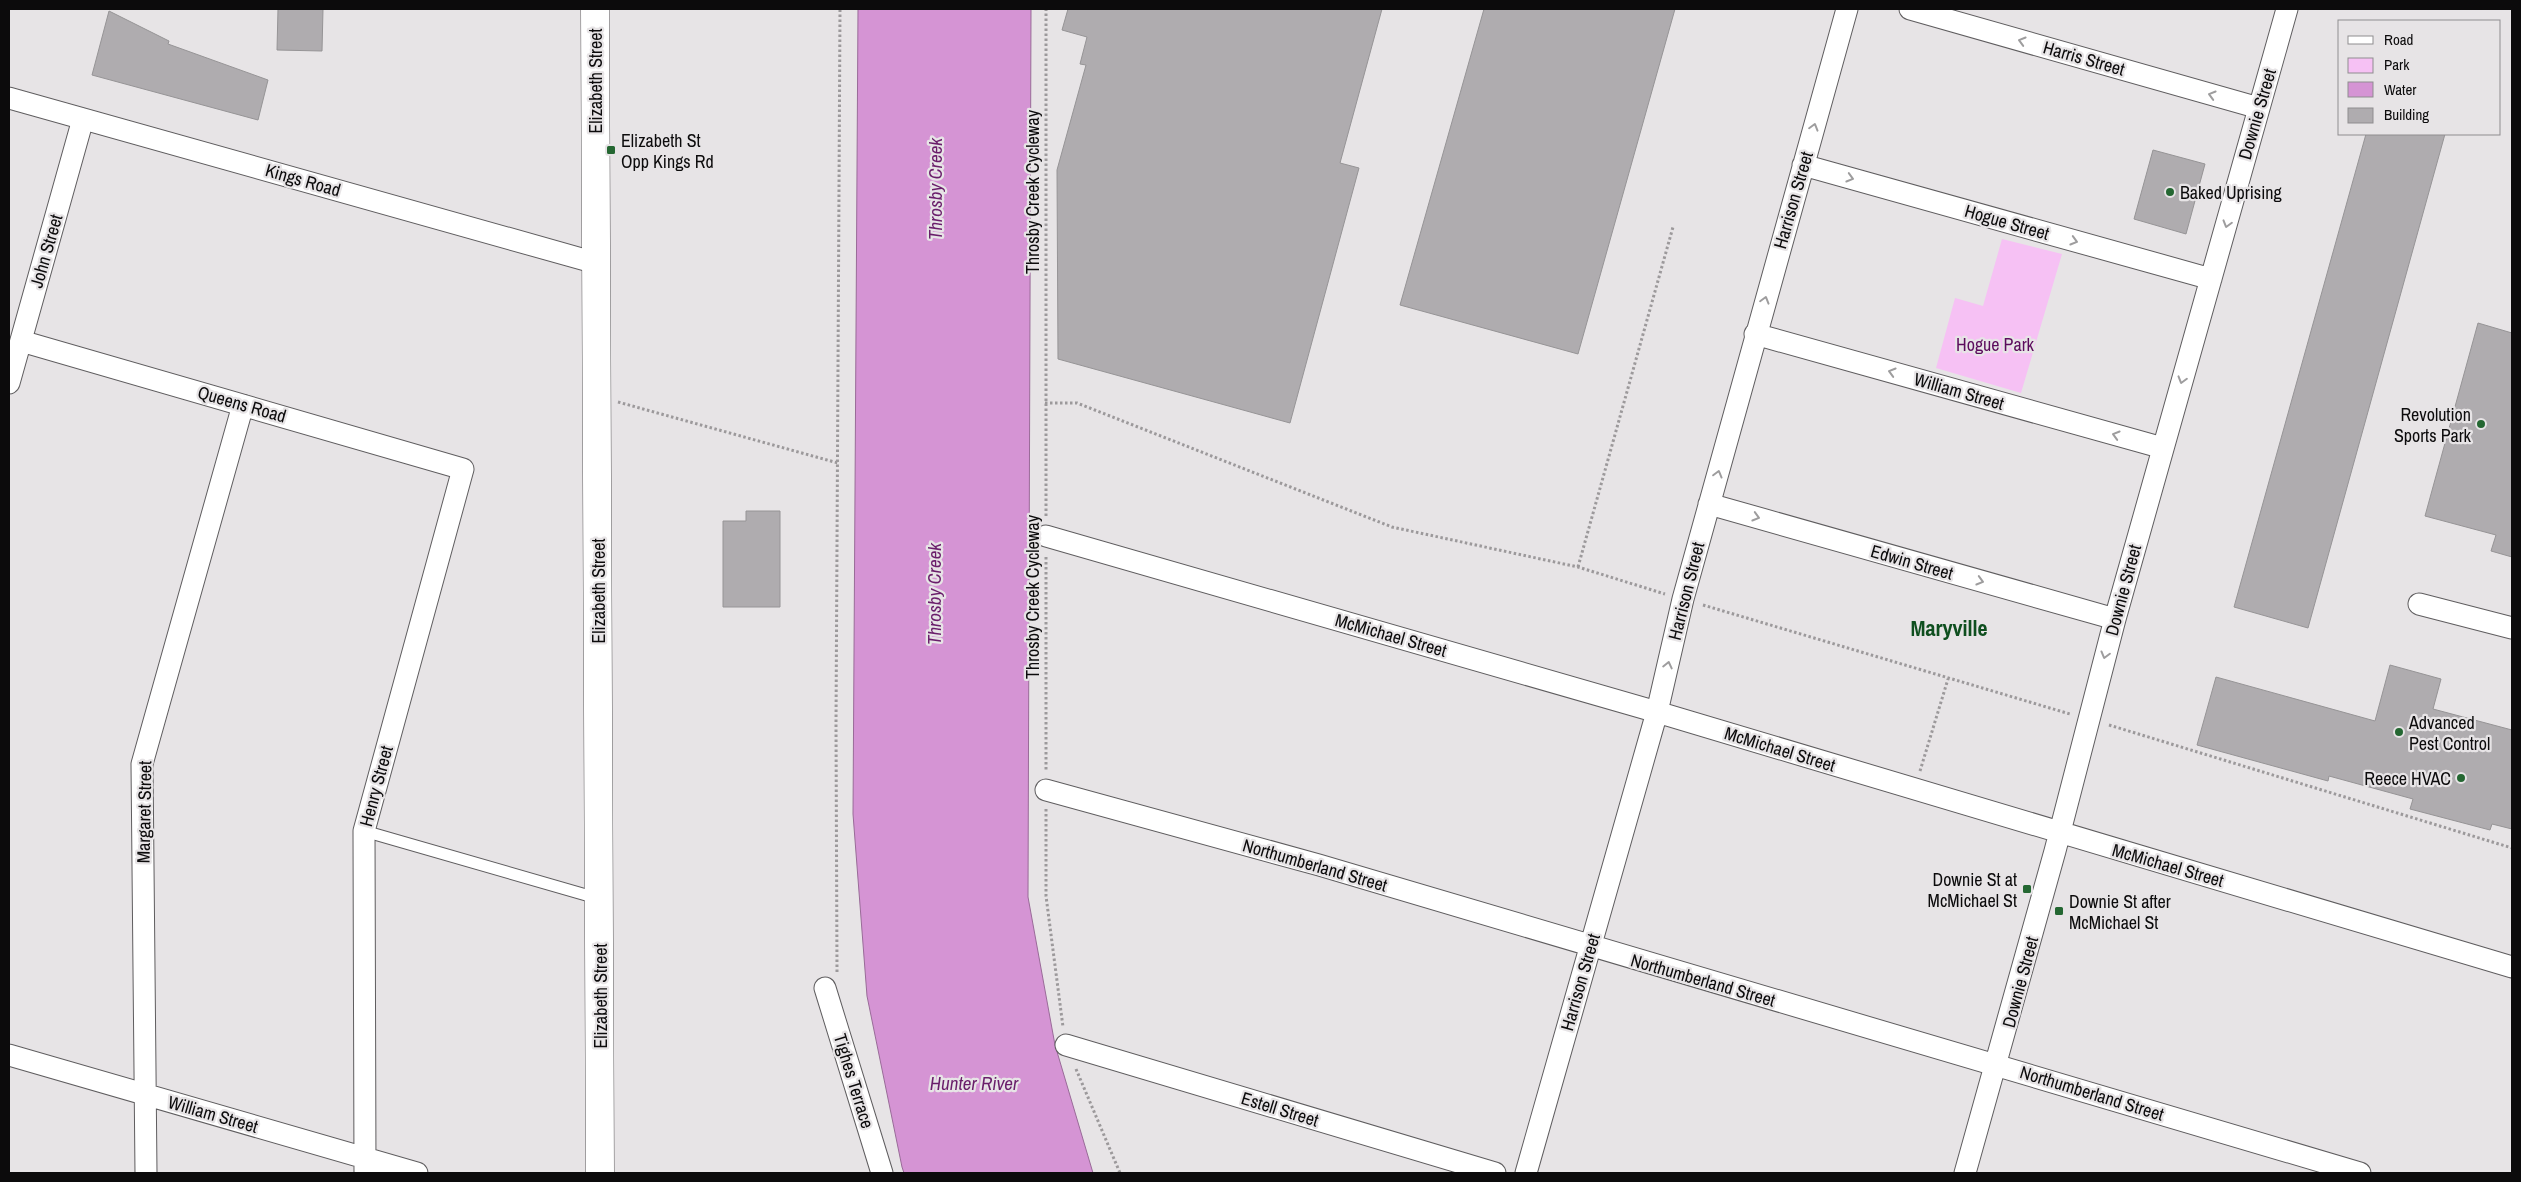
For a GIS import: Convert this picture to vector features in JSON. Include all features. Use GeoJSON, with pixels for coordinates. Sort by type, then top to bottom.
{"type":"FeatureCollection","features":[{"type":"Feature","properties":{"kind":"main road","name":"Elizabeth Street"},"geometry":{"type":"LineString","coordinates":[[595,9],[600,1173]]}},
{"type":"Feature","properties":{"kind":"street","name":"Harrison Street"},"geometry":{"type":"LineString","coordinates":[[1526,1173],[1657,712],[1683,599],[1755,334],[1847,9]]}},
{"type":"Feature","properties":{"kind":"street","name":"Harris Street"},"geometry":{"type":"LineString","coordinates":[[1910,9],[2259,108]]}},
{"type":"Feature","properties":{"kind":"street","name":"Downie Street"},"geometry":{"type":"LineString","coordinates":[[1965,1173],[1997,1065],[2060,833],[2115,619],[2287,9]]}},
{"type":"Feature","properties":{"kind":"street","name":"Kings Road"},"geometry":{"type":"LineString","coordinates":[[9,98],[596,263]]}},
{"type":"Feature","properties":{"kind":"street","name":"John Street"},"geometry":{"type":"LineString","coordinates":[[9,384],[83,118]]}},
{"type":"Feature","properties":{"kind":"street","name":"Hogue Street"},"geometry":{"type":"LineString","coordinates":[[1803,165],[2211,279]]}},
{"type":"Feature","properties":{"kind":"street","name":"William Street"},"geometry":{"type":"LineString","coordinates":[[1755,334],[2163,448]]}},
{"type":"Feature","properties":{"kind":"street","name":"Queens Road"},"geometry":{"type":"LineString","coordinates":[[21,341],[463,469]]}},
{"type":"Feature","properties":{"kind":"street","name":"Margaret Street"},"geometry":{"type":"LineString","coordinates":[[146,1173],[142,764],[243,404]]}},
{"type":"Feature","properties":{"kind":"street","name":"Henry Street"},"geometry":{"type":"LineString","coordinates":[[365,1166],[364,831],[463,469]]}},
{"type":"Feature","properties":{"kind":"street","name":"Edwin Street"},"geometry":{"type":"LineString","coordinates":[[1709,504],[2115,619]]}},
{"type":"Feature","properties":{"kind":"street","name":"McMichael Street"},"geometry":{"type":"LineString","coordinates":[[1046,536],[1657,712],[2512,967]]}},
{"type":"Feature","properties":{"kind":"street"},"geometry":{"type":"LineString","coordinates":[[2419,604],[2512,628]]}},
{"type":"Feature","properties":{"kind":"street","name":"Northumberland Street"},"geometry":{"type":"LineString","coordinates":[[1046,790],[1319,865],[1590,947],[2360,1173]]}},
{"type":"Feature","properties":{"kind":"street","name":"Tighes Terrace"},"geometry":{"type":"LineString","coordinates":[[827,993],[882,1173]]}},
{"type":"Feature","properties":{"kind":"street","name":"Estell Street"},"geometry":{"type":"LineString","coordinates":[[1066,1045],[1495,1173]]}},
{"type":"Feature","properties":{"kind":"street","name":"William Street"},"geometry":{"type":"LineString","coordinates":[[9,1056],[146,1094],[365,1166],[417,1173]]}},
{"type":"Feature","properties":{"kind":"lane"},"geometry":{"type":"LineString","coordinates":[[364,831],[600,900]]}},
{"type":"Feature","properties":{"kind":"path"},"geometry":{"type":"LineString","coordinates":[[827,993],[838,977],[840,9]]}},
{"type":"Feature","properties":{"kind":"path","name":"Throsby Creek Cycleway"},"geometry":{"type":"LineString","coordinates":[[1046,9],[1046,896],[1066,1045],[1120,1173]]}},
{"type":"Feature","properties":{"kind":"path"},"geometry":{"type":"LineString","coordinates":[[1578,567],[1673,227]]}},
{"type":"Feature","properties":{"kind":"path"},"geometry":{"type":"LineString","coordinates":[[613,400],[838,463]]}},
{"type":"Feature","properties":{"kind":"path"},"geometry":{"type":"LineString","coordinates":[[1045,403],[1077,404],[1392,527],[1578,567],[2070,714]]}},
{"type":"Feature","properties":{"kind":"path"},"geometry":{"type":"LineString","coordinates":[[1915,790],[1948,679]]}},
{"type":"Feature","properties":{"kind":"path"},"geometry":{"type":"LineString","coordinates":[[2099,722],[2512,848]]}},
{"type":"Feature","properties":{"kind":"green space","name":"Hogue Park"},"geometry":{"type":"Polygon","coordinates":[[[2002,239],[2062,254],[2021,393],[1936,368],[1955,298],[1983,306],[2002,239]]]}},
{"type":"Feature","properties":{"kind":"water","name":"Hunter River"},"geometry":{"type":"Polygon","coordinates":[[[858,9],[1031,9],[1028,897],[1055,1045],[1093,1173],[904,1173],[867,996],[853,814],[858,9]]]}},
{"type":"Feature","properties":{"kind":"building"},"geometry":{"type":"Polygon","coordinates":[[[278,9],[323,9],[322,51],[277,50],[278,9]]]}},
{"type":"Feature","properties":{"kind":"building"},"geometry":{"type":"Polygon","coordinates":[[[1068,9],[1382,9],[1340,163],[1359,168],[1290,423],[1058,359],[1057,170],[1086,65],[1080,64],[1087,37],[1062,30],[1068,9]]]}},
{"type":"Feature","properties":{"kind":"building"},"geometry":{"type":"Polygon","coordinates":[[[1484,9],[1675,9],[1578,354],[1400,305],[1484,9]]]}},
{"type":"Feature","properties":{"kind":"building"},"geometry":{"type":"Polygon","coordinates":[[[109,11],[169,41],[168,44],[268,80],[258,120],[92,75],[109,11]]]}},
{"type":"Feature","properties":{"kind":"building"},"geometry":{"type":"Polygon","coordinates":[[[2366,135],[2445,135],[2308,628],[2234,607],[2366,135]]]}},
{"type":"Feature","properties":{"kind":"building","name":"Baked Uprising"},"geometry":{"type":"Polygon","coordinates":[[[2153,150],[2205,164],[2186,234],[2134,219],[2153,150]]]}},
{"type":"Feature","properties":{"kind":"building","name":"Revolution Sports Park"},"geometry":{"type":"Polygon","coordinates":[[[2478,323],[2512,333],[2512,557],[2491,551],[2496,535],[2425,516],[2478,323]]]}},
{"type":"Feature","properties":{"kind":"building"},"geometry":{"type":"Polygon","coordinates":[[[746,511],[780,511],[780,607],[723,607],[723,521],[746,521],[746,511]]]}},
{"type":"Feature","properties":{"kind":"building"},"geometry":{"type":"Polygon","coordinates":[[[2390,665],[2441,679],[2433,709],[2512,730],[2512,829],[2492,824],[2490,830],[2410,809],[2413,799],[2329,776],[2328,781],[2197,745],[2216,677],[2375,721],[2390,665]]]}},
{"type":"Feature","properties":{"kind":"place","name":"Elizabeth St Opp Kings Rd"},"geometry":{"type":"Point","coordinates":[611,150]}},
{"type":"Feature","properties":{"kind":"place","name":"Baked Uprising"},"geometry":{"type":"Point","coordinates":[2170,192]}},
{"type":"Feature","properties":{"kind":"place","name":"Revolution Sports Park"},"geometry":{"type":"Point","coordinates":[2481,424]}},
{"type":"Feature","properties":{"kind":"place","name":"Advanced Pest Control"},"geometry":{"type":"Point","coordinates":[2399,732]}},
{"type":"Feature","properties":{"kind":"place","name":"Reece HVAC"},"geometry":{"type":"Point","coordinates":[2461,778]}},
{"type":"Feature","properties":{"kind":"place","name":"Downie St at McMichael St"},"geometry":{"type":"Point","coordinates":[2027,889]}},
{"type":"Feature","properties":{"kind":"place","name":"Downie St after McMichael St"},"geometry":{"type":"Point","coordinates":[2059,911]}},
{"type":"Feature","properties":{"kind":"district","name":"Maryville"},"geometry":{"type":"Point","coordinates":[1949,628]}},
{"type":"Feature","properties":{"kind":"water label","name":"Throsby Creek"},"geometry":{"type":"Point","coordinates":[935,189]}},
{"type":"Feature","properties":{"kind":"water label","name":"Throsby Creek"},"geometry":{"type":"Point","coordinates":[934,594]}}]}
